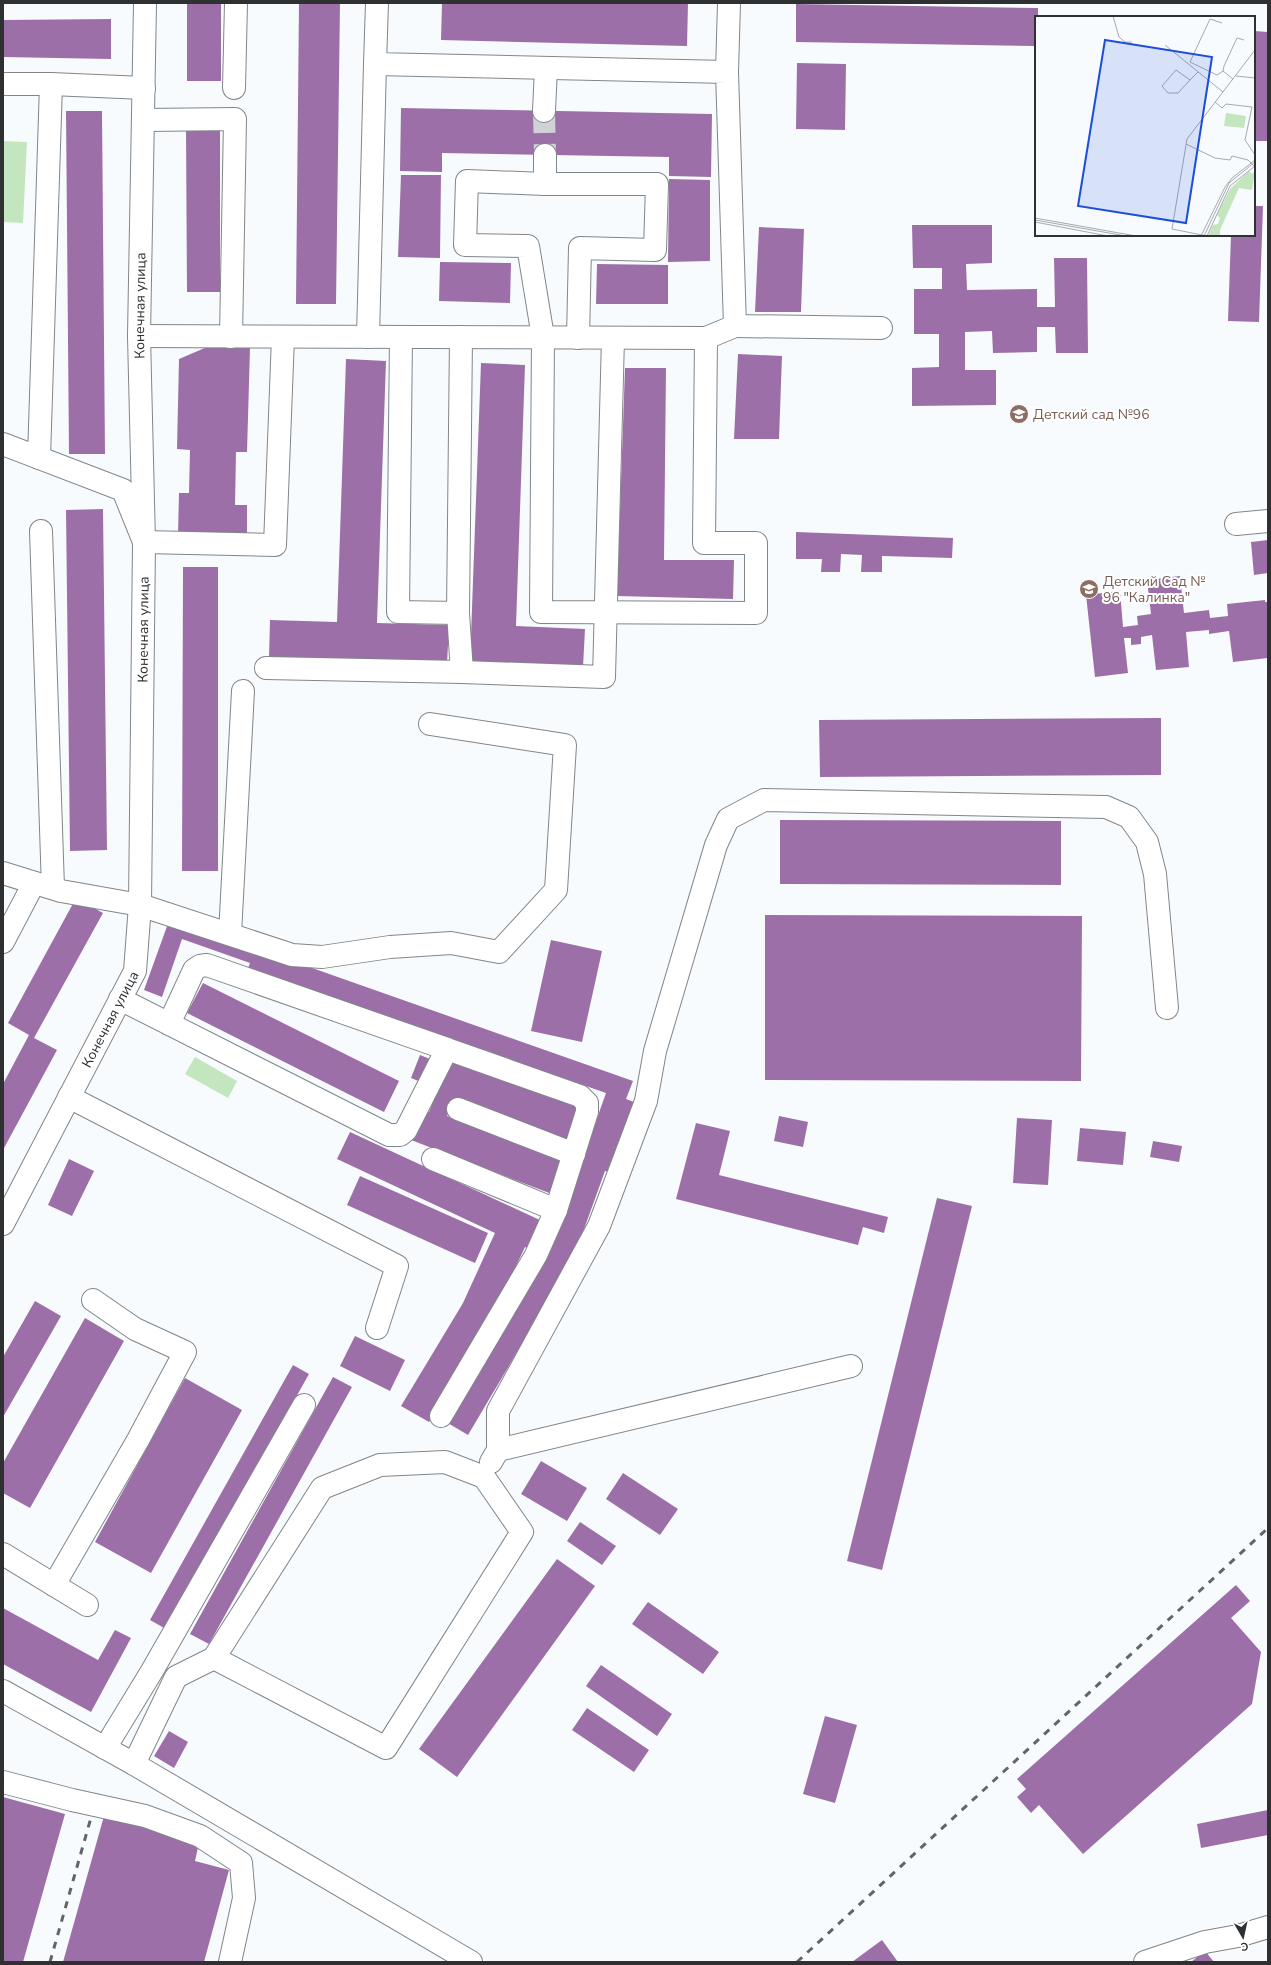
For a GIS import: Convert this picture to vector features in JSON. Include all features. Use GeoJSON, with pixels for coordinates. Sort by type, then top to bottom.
{"type":"FeatureCollection","features":[{"type":"Feature","properties":{"kind":"street","name":"Конечная улица"},"geometry":{"type":"LineString","coordinates":[[3,1224],[135,971],[140,905],[144,542],[139,336],[145,3]]}},
{"type":"Feature","properties":{"kind":"street"},"geometry":{"type":"LineString","coordinates":[[234,88],[236,3]]}},
{"type":"Feature","properties":{"kind":"street"},"geometry":{"type":"LineString","coordinates":[[368,337],[377,3]]}},
{"type":"Feature","properties":{"kind":"street"},"geometry":{"type":"LineString","coordinates":[[729,3],[727,72],[734,326]]}},
{"type":"Feature","properties":{"kind":"street"},"geometry":{"type":"LineString","coordinates":[[375,64],[727,72]]}},
{"type":"Feature","properties":{"kind":"street"},"geometry":{"type":"LineString","coordinates":[[544,111],[546,68]]}},
{"type":"Feature","properties":{"kind":"street"},"geometry":{"type":"LineString","coordinates":[[3,84],[50,84],[144,88]]}},
{"type":"Feature","properties":{"kind":"street"},"geometry":{"type":"LineString","coordinates":[[39,458],[50,84]]}},
{"type":"Feature","properties":{"kind":"street"},"geometry":{"type":"LineString","coordinates":[[144,120],[235,119],[231,337]]}},
{"type":"Feature","properties":{"kind":"street"},"geometry":{"type":"LineString","coordinates":[[545,155],[545,184]]}},
{"type":"Feature","properties":{"kind":"street"},"geometry":{"type":"LineString","coordinates":[[578,338],[580,248],[655,250],[657,184],[545,184],[467,181],[465,245],[528,246],[543,337],[542,612],[756,613],[756,543],[704,543],[706,338]]}},
{"type":"Feature","properties":{"kind":"street"},"geometry":{"type":"LineString","coordinates":[[139,336],[706,338],[734,326],[881,328]]}},
{"type":"Feature","properties":{"kind":"street"},"geometry":{"type":"LineString","coordinates":[[3,444],[124,490],[144,542],[274,545],[282,337]]}},
{"type":"Feature","properties":{"kind":"street"},"geometry":{"type":"LineString","coordinates":[[401,337],[398,612],[458,613]]}},
{"type":"Feature","properties":{"kind":"street"},"geometry":{"type":"LineString","coordinates":[[462,337],[458,613],[462,672]]}},
{"type":"Feature","properties":{"kind":"street"},"geometry":{"type":"LineString","coordinates":[[266,668],[462,672],[604,677],[613,338]]}},
{"type":"Feature","properties":{"kind":"street"},"geometry":{"type":"LineString","coordinates":[[1236,524],[1268,521]]}},
{"type":"Feature","properties":{"kind":"street"},"geometry":{"type":"LineString","coordinates":[[3,942],[43,886],[42,531]]}},
{"type":"Feature","properties":{"kind":"street"},"geometry":{"type":"LineString","coordinates":[[230,934],[243,691]]}},
{"type":"Feature","properties":{"kind":"street"},"geometry":{"type":"LineString","coordinates":[[3,873],[43,886],[140,905],[292,954],[308,957],[322,957],[390,947],[451,943],[499,952],[556,890],[565,745],[430,724]]}},
{"type":"Feature","properties":{"kind":"street"},"geometry":{"type":"LineString","coordinates":[[484,1477],[498,1450],[498,1411],[599,1226],[646,1101],[655,1051],[716,845],[728,819],[764,800],[1106,807],[1129,817],[1147,842],[1155,874],[1167,1008]]}},
{"type":"Feature","properties":{"kind":"street"},"geometry":{"type":"LineString","coordinates":[[169,1024],[194,970],[200,966],[207,965],[580,1096],[587,1103],[587,1112],[556,1210],[536,1255],[441,1416]]}},
{"type":"Feature","properties":{"kind":"street"},"geometry":{"type":"LineString","coordinates":[[120,999],[389,1135],[400,1135],[406,1130],[447,1049]]}},
{"type":"Feature","properties":{"kind":"street"},"geometry":{"type":"LineString","coordinates":[[69,1097],[397,1266],[377,1328]]}},
{"type":"Feature","properties":{"kind":"street"},"geometry":{"type":"LineString","coordinates":[[458,1109],[574,1154]]}},
{"type":"Feature","properties":{"kind":"street"},"geometry":{"type":"LineString","coordinates":[[433,1159],[556,1210]]}},
{"type":"Feature","properties":{"kind":"street"},"geometry":{"type":"LineString","coordinates":[[54,1585],[138,1440],[185,1352],[135,1329],[93,1300]]}},
{"type":"Feature","properties":{"kind":"street"},"geometry":{"type":"LineString","coordinates":[[498,1450],[851,1366]]}},
{"type":"Feature","properties":{"kind":"street"},"geometry":{"type":"LineString","coordinates":[[105,1748],[152,1671],[304,1405]]}},
{"type":"Feature","properties":{"kind":"street"},"geometry":{"type":"LineString","coordinates":[[134,1764],[176,1677],[214,1658],[322,1488],[380,1465],[445,1462],[484,1477],[522,1532],[386,1748],[214,1658]]}},
{"type":"Feature","properties":{"kind":"street"},"geometry":{"type":"LineString","coordinates":[[3,1554],[87,1605]]}},
{"type":"Feature","properties":{"kind":"street"},"geometry":{"type":"LineString","coordinates":[[3,1691],[134,1764],[471,1962]]}},
{"type":"Feature","properties":{"kind":"street"},"geometry":{"type":"LineString","coordinates":[[3,1782],[72,1800],[145,1816],[200,1836],[241,1863],[244,1898],[230,1962]]}},
{"type":"Feature","properties":{"kind":"street"},"geometry":{"type":"LineString","coordinates":[[1145,1962],[1205,1942],[1238,1936],[1268,1927]]}},
{"type":"Feature","properties":{"kind":"green space"},"geometry":{"type":"Polygon","coordinates":[[[3,141],[27,142],[23,223],[3,222],[3,141]]]}},
{"type":"Feature","properties":{"kind":"green space"},"geometry":{"type":"Polygon","coordinates":[[[195,1057],[237,1081],[228,1098],[185,1074],[195,1057]]]}},
{"type":"Feature","properties":{"kind":"building"},"geometry":{"type":"Polygon","coordinates":[[[187,3],[221,3],[221,81],[187,81],[187,3]]]}},
{"type":"Feature","properties":{"kind":"building"},"geometry":{"type":"Polygon","coordinates":[[[299,3],[340,3],[336,304],[296,304],[299,3]]]}},
{"type":"Feature","properties":{"kind":"building"},"geometry":{"type":"Polygon","coordinates":[[[442,3],[688,3],[687,46],[441,40],[442,3]]]}},
{"type":"Feature","properties":{"kind":"building"},"geometry":{"type":"Polygon","coordinates":[[[796,4],[1038,8],[1038,16],[1035,16],[1035,46],[796,42],[796,4]]]}},
{"type":"Feature","properties":{"kind":"building"},"geometry":{"type":"Polygon","coordinates":[[[111,19],[111,59],[3,57],[3,20],[111,19]]]}},
{"type":"Feature","properties":{"kind":"building"},"geometry":{"type":"Polygon","coordinates":[[[1255,31],[1268,32],[1268,141],[1255,141],[1255,31]]]}},
{"type":"Feature","properties":{"kind":"building"},"geometry":{"type":"Polygon","coordinates":[[[797,63],[846,64],[845,130],[796,129],[797,63]]]}},
{"type":"Feature","properties":{"kind":"building"},"geometry":{"type":"Polygon","coordinates":[[[401,108],[712,114],[711,177],[669,176],[669,157],[442,153],[442,172],[400,171],[401,108]]]}},
{"type":"Feature","properties":{"kind":"building"},"geometry":{"type":"Polygon","coordinates":[[[66,111],[102,111],[105,454],[69,454],[66,111]]]}},
{"type":"Feature","properties":{"kind":"building"},"geometry":{"type":"Polygon","coordinates":[[[186,128],[220,128],[220,292],[187,292],[186,128]]]}},
{"type":"Feature","properties":{"kind":"building"},"geometry":{"type":"Polygon","coordinates":[[[401,175],[441,175],[440,258],[398,257],[401,175]]]}},
{"type":"Feature","properties":{"kind":"building"},"geometry":{"type":"Polygon","coordinates":[[[669,179],[710,180],[710,261],[668,262],[669,179]]]}},
{"type":"Feature","properties":{"kind":"building"},"geometry":{"type":"Polygon","coordinates":[[[1255,206],[1263,206],[1259,322],[1228,321],[1231,236],[1255,236],[1255,206]]]}},
{"type":"Feature","properties":{"kind":"building"},"geometry":{"type":"Polygon","coordinates":[[[912,225],[992,225],[992,263],[966,264],[967,290],[1037,289],[1037,307],[1055,307],[1054,258],[1087,258],[1088,353],[1056,353],[1055,327],[1037,327],[1037,352],[993,353],[992,331],[965,332],[965,370],[996,370],[996,405],[912,406],[912,368],[939,367],[939,334],[914,334],[914,289],[942,289],[942,268],[913,268],[912,225]]]}},
{"type":"Feature","properties":{"kind":"building"},"geometry":{"type":"Polygon","coordinates":[[[759,227],[804,229],[801,312],[755,312],[759,227]]]}},
{"type":"Feature","properties":{"kind":"building"},"geometry":{"type":"Polygon","coordinates":[[[440,262],[511,263],[510,303],[439,301],[440,262]]]}},
{"type":"Feature","properties":{"kind":"building"},"geometry":{"type":"Polygon","coordinates":[[[597,264],[668,265],[668,304],[596,304],[597,264]]]}},
{"type":"Feature","properties":{"kind":"building"},"geometry":{"type":"Polygon","coordinates":[[[207,347],[250,348],[247,452],[236,452],[235,505],[247,505],[247,537],[178,535],[179,493],[189,493],[190,450],[177,449],[179,359],[207,347]]]}},
{"type":"Feature","properties":{"kind":"building"},"geometry":{"type":"Polygon","coordinates":[[[738,354],[782,356],[779,439],[734,439],[738,354]]]}},
{"type":"Feature","properties":{"kind":"building"},"geometry":{"type":"Polygon","coordinates":[[[346,359],[386,361],[377,623],[449,625],[447,664],[269,658],[270,620],[337,622],[346,359]]]}},
{"type":"Feature","properties":{"kind":"building"},"geometry":{"type":"Polygon","coordinates":[[[481,363],[525,365],[516,626],[585,629],[583,667],[470,663],[481,363]]]}},
{"type":"Feature","properties":{"kind":"building"},"geometry":{"type":"Polygon","coordinates":[[[625,368],[666,368],[664,560],[734,560],[733,599],[617,596],[625,368]]]}},
{"type":"Feature","properties":{"kind":"building"},"geometry":{"type":"Polygon","coordinates":[[[103,509],[107,850],[70,851],[66,510],[103,509]]]}},
{"type":"Feature","properties":{"kind":"building"},"geometry":{"type":"Polygon","coordinates":[[[796,532],[953,538],[952,558],[882,556],[882,572],[861,572],[862,555],[841,554],[840,572],[821,572],[822,559],[796,559],[796,532]]]}},
{"type":"Feature","properties":{"kind":"building"},"geometry":{"type":"Polygon","coordinates":[[[1268,540],[1268,573],[1254,575],[1251,542],[1268,540]]]}},
{"type":"Feature","properties":{"kind":"building"},"geometry":{"type":"Polygon","coordinates":[[[183,567],[218,567],[218,871],[182,871],[183,567]]]}},
{"type":"Feature","properties":{"kind":"building"},"geometry":{"type":"Polygon","coordinates":[[[1180,576],[1184,613],[1209,610],[1210,618],[1228,616],[1227,604],[1265,600],[1265,602],[1268,602],[1268,658],[1233,662],[1229,631],[1209,634],[1209,630],[1186,632],[1189,667],[1156,670],[1152,635],[1141,637],[1141,644],[1131,645],[1131,638],[1124,638],[1128,673],[1095,677],[1086,595],[1120,591],[1123,627],[1138,625],[1137,616],[1151,614],[1147,580],[1180,576]]]}},
{"type":"Feature","properties":{"kind":"building"},"geometry":{"type":"Polygon","coordinates":[[[1161,718],[1161,775],[820,777],[819,720],[1161,718]]]}},
{"type":"Feature","properties":{"kind":"building"},"geometry":{"type":"Polygon","coordinates":[[[780,820],[1061,821],[1061,885],[780,884],[780,820]]]}},
{"type":"Feature","properties":{"kind":"building"},"geometry":{"type":"Polygon","coordinates":[[[76,898],[103,913],[34,1038],[57,1050],[3,1150],[3,1084],[29,1035],[8,1023],[76,898]]]}},
{"type":"Feature","properties":{"kind":"building"},"geometry":{"type":"Polygon","coordinates":[[[765,915],[1082,916],[1081,1081],[765,1080],[765,915]]]}},
{"type":"Feature","properties":{"kind":"building"},"geometry":{"type":"Polygon","coordinates":[[[170,918],[633,1081],[626,1099],[634,1102],[609,1172],[605,1171],[575,1254],[468,1435],[446,1422],[552,1245],[606,1093],[466,1044],[465,1048],[247,971],[250,963],[182,939],[162,997],[144,990],[170,918]]]}},
{"type":"Feature","properties":{"kind":"building"},"geometry":{"type":"Polygon","coordinates":[[[551,940],[602,951],[582,1042],[531,1031],[551,940]]]}},
{"type":"Feature","properties":{"kind":"building"},"geometry":{"type":"Polygon","coordinates":[[[203,983],[399,1081],[384,1112],[187,1013],[203,983]]]}},
{"type":"Feature","properties":{"kind":"building"},"geometry":{"type":"Polygon","coordinates":[[[420,1055],[435,1061],[426,1084],[411,1078],[420,1055]]]}},
{"type":"Feature","properties":{"kind":"building"},"geometry":{"type":"Polygon","coordinates":[[[450,1059],[579,1108],[566,1142],[454,1099],[447,1116],[565,1160],[552,1194],[411,1140],[422,1110],[429,1112],[450,1059]]]}},
{"type":"Feature","properties":{"kind":"building"},"geometry":{"type":"Polygon","coordinates":[[[779,1116],[808,1122],[803,1147],[774,1141],[779,1116]]]}},
{"type":"Feature","properties":{"kind":"building"},"geometry":{"type":"Polygon","coordinates":[[[1017,1118],[1052,1120],[1048,1185],[1013,1183],[1017,1118]]]}},
{"type":"Feature","properties":{"kind":"building"},"geometry":{"type":"Polygon","coordinates":[[[696,1123],[730,1131],[719,1175],[888,1217],[884,1233],[863,1227],[858,1245],[676,1199],[696,1123]]]}},
{"type":"Feature","properties":{"kind":"building"},"geometry":{"type":"Polygon","coordinates":[[[1080,1128],[1126,1132],[1123,1165],[1077,1161],[1080,1128]]]}},
{"type":"Feature","properties":{"kind":"building"},"geometry":{"type":"Polygon","coordinates":[[[350,1132],[542,1221],[529,1249],[525,1247],[492,1317],[429,1422],[401,1406],[463,1303],[495,1233],[337,1159],[350,1132]]]}},
{"type":"Feature","properties":{"kind":"building"},"geometry":{"type":"Polygon","coordinates":[[[1153,1141],[1182,1146],[1179,1162],[1150,1157],[1153,1141]]]}},
{"type":"Feature","properties":{"kind":"building"},"geometry":{"type":"Polygon","coordinates":[[[69,1159],[94,1171],[72,1216],[48,1205],[69,1159]]]}},
{"type":"Feature","properties":{"kind":"building"},"geometry":{"type":"Polygon","coordinates":[[[360,1176],[488,1233],[475,1263],[347,1205],[360,1176]]]}},
{"type":"Feature","properties":{"kind":"building"},"geometry":{"type":"Polygon","coordinates":[[[937,1198],[972,1206],[882,1570],[847,1561],[937,1198]]]}},
{"type":"Feature","properties":{"kind":"building"},"geometry":{"type":"Polygon","coordinates":[[[35,1301],[61,1316],[3,1417],[3,1357],[35,1301]]]}},
{"type":"Feature","properties":{"kind":"building"},"geometry":{"type":"Polygon","coordinates":[[[85,1318],[124,1341],[30,1508],[3,1493],[3,1463],[85,1318]]]}},
{"type":"Feature","properties":{"kind":"building"},"geometry":{"type":"Polygon","coordinates":[[[355,1336],[405,1360],[390,1391],[340,1366],[355,1336]]]}},
{"type":"Feature","properties":{"kind":"building"},"geometry":{"type":"Polygon","coordinates":[[[293,1365],[309,1374],[166,1629],[150,1620],[293,1365]]]}},
{"type":"Feature","properties":{"kind":"building"},"geometry":{"type":"Polygon","coordinates":[[[333,1377],[352,1387],[209,1644],[190,1634],[333,1377]]]}},
{"type":"Feature","properties":{"kind":"building"},"geometry":{"type":"Polygon","coordinates":[[[185,1378],[242,1410],[151,1573],[95,1542],[185,1378]]]}},
{"type":"Feature","properties":{"kind":"building"},"geometry":{"type":"Polygon","coordinates":[[[541,1461],[587,1488],[567,1521],[521,1494],[541,1461]]]}},
{"type":"Feature","properties":{"kind":"building"},"geometry":{"type":"Polygon","coordinates":[[[623,1473],[678,1509],[660,1535],[606,1499],[623,1473]]]}},
{"type":"Feature","properties":{"kind":"building"},"geometry":{"type":"Polygon","coordinates":[[[580,1522],[616,1546],[602,1565],[567,1541],[580,1522]]]}},
{"type":"Feature","properties":{"kind":"building"},"geometry":{"type":"Polygon","coordinates":[[[557,1559],[595,1586],[457,1777],[419,1749],[557,1559]]]}},
{"type":"Feature","properties":{"kind":"building"},"geometry":{"type":"Polygon","coordinates":[[[1236,1585],[1250,1601],[1231,1618],[1261,1652],[1252,1704],[1083,1854],[1039,1805],[1031,1813],[1017,1797],[1026,1789],[1017,1779],[1236,1585]]]}},
{"type":"Feature","properties":{"kind":"building"},"geometry":{"type":"Polygon","coordinates":[[[648,1602],[719,1652],[703,1674],[632,1624],[648,1602]]]}},
{"type":"Feature","properties":{"kind":"building"},"geometry":{"type":"Polygon","coordinates":[[[3,1608],[98,1660],[115,1630],[131,1638],[91,1712],[3,1664],[3,1608]]]}},
{"type":"Feature","properties":{"kind":"building"},"geometry":{"type":"Polygon","coordinates":[[[601,1665],[672,1714],[657,1736],[586,1686],[601,1665]]]}},
{"type":"Feature","properties":{"kind":"building"},"geometry":{"type":"Polygon","coordinates":[[[587,1708],[649,1750],[634,1772],[572,1730],[587,1708]]]}},
{"type":"Feature","properties":{"kind":"building"},"geometry":{"type":"Polygon","coordinates":[[[825,1716],[857,1725],[835,1803],[803,1794],[825,1716]]]}},
{"type":"Feature","properties":{"kind":"building"},"geometry":{"type":"Polygon","coordinates":[[[169,1731],[188,1742],[174,1768],[154,1756],[169,1731]]]}},
{"type":"Feature","properties":{"kind":"building"},"geometry":{"type":"Polygon","coordinates":[[[3,1797],[65,1814],[23,1962],[3,1962],[3,1797]]]}},
{"type":"Feature","properties":{"kind":"building"},"geometry":{"type":"Polygon","coordinates":[[[1268,1810],[1268,1835],[1201,1848],[1197,1824],[1268,1810]]]}},
{"type":"Feature","properties":{"kind":"building"},"geometry":{"type":"Polygon","coordinates":[[[104,1816],[199,1843],[195,1861],[229,1870],[204,1962],[63,1962],[104,1816]]]}},
{"type":"Feature","properties":{"kind":"building"},"geometry":{"type":"Polygon","coordinates":[[[882,1940],[898,1962],[852,1962],[882,1940]]]}},
{"type":"Feature","properties":{"kind":"building"},"geometry":{"type":"Polygon","coordinates":[[[1205,1951],[1214,1962],[1191,1962],[1205,1951]]]}},
{"type":"Feature","properties":{"kind":"tunnel"},"geometry":{"type":"LineString","coordinates":[[544,111],[545,155]]}},
{"type":"Feature","properties":{"kind":"railway"},"geometry":{"type":"LineString","coordinates":[[797,1962],[1268,1528]]}},
{"type":"Feature","properties":{"kind":"railway"},"geometry":{"type":"LineString","coordinates":[[50,1962],[92,1814]]}},
{"type":"Feature","properties":{"kind":"place","name":"Детский сад №96"},"geometry":{"type":"Point","coordinates":[1019,414]}},
{"type":"Feature","properties":{"kind":"place","name":"Детский Сад № 96 \"Калинка\""},"geometry":{"type":"Point","coordinates":[1089,589]}}]}
